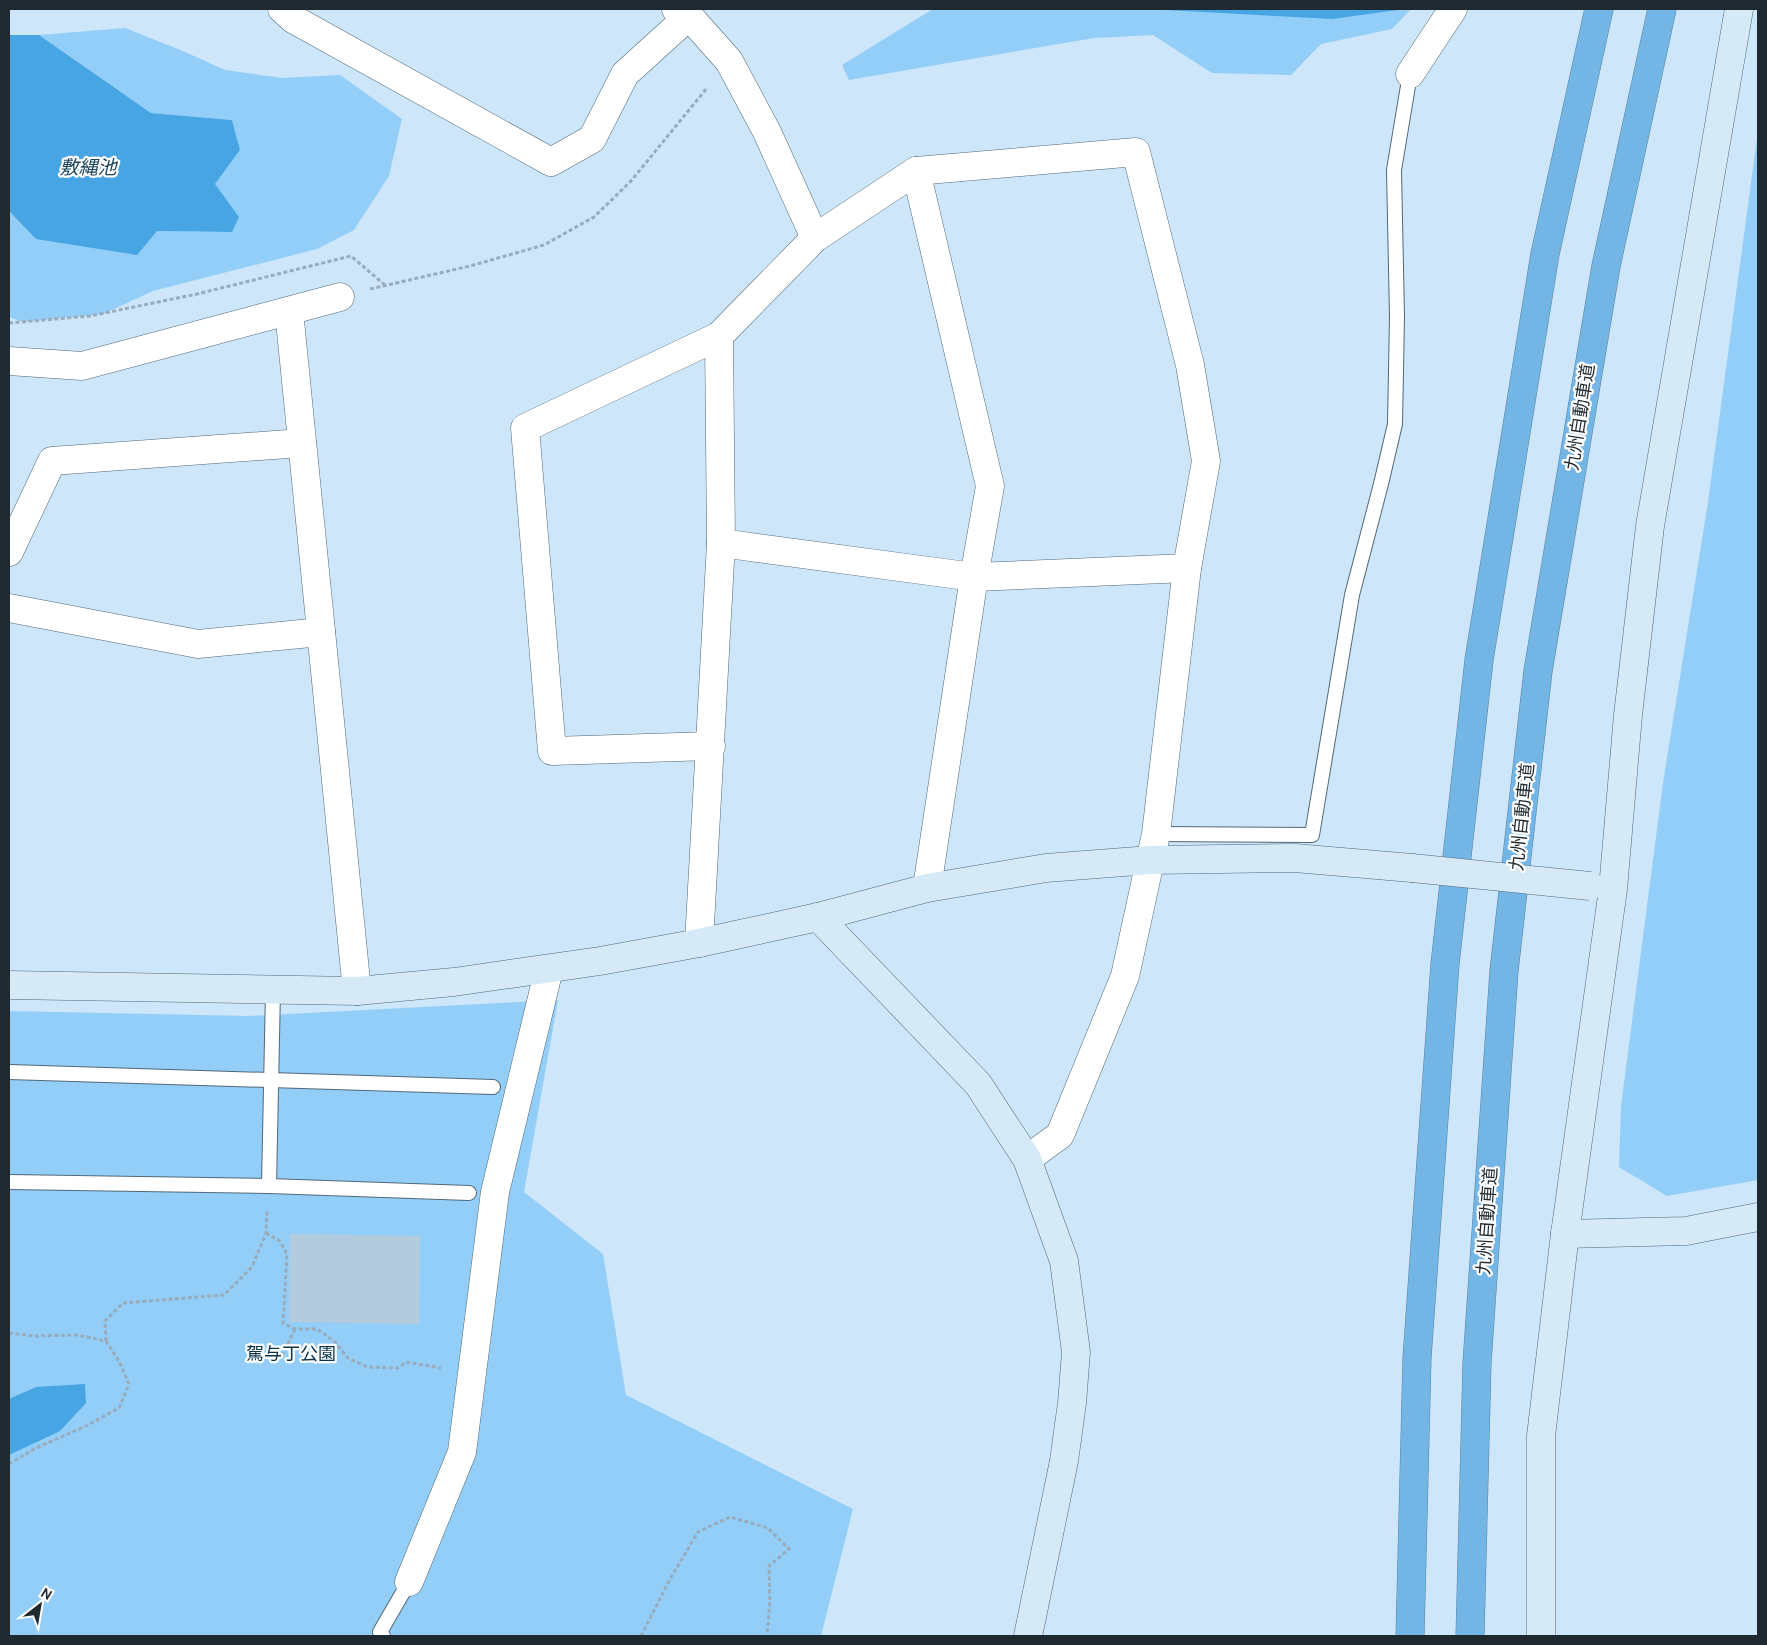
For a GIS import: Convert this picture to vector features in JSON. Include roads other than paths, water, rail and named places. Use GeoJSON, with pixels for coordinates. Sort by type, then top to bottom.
{"type":"FeatureCollection","features":[{"type":"Feature","properties":{"kind":"highway"},"geometry":{"type":"LineString","coordinates":[[1410,1636],[1417,1358],[1445,964],[1479,660],[1545,254],[1599,9]]}},
{"type":"Feature","properties":{"kind":"highway","name":"九州自動車道"},"geometry":{"type":"LineString","coordinates":[[1470,1636],[1477,1363],[1504,971],[1538,672],[1606,266],[1662,9]]}},
{"type":"Feature","properties":{"kind":"street"},"geometry":{"type":"LineString","coordinates":[[282,9],[293,19],[551,162],[592,139],[625,74],[683,13],[729,61],[768,132],[815,238]]}},
{"type":"Feature","properties":{"kind":"street"},"geometry":{"type":"LineString","coordinates":[[1410,74],[1453,9]]}},
{"type":"Feature","properties":{"kind":"street"},"geometry":{"type":"LineString","coordinates":[[1541,1636],[1541,1436],[1565,1234],[1601,888],[1628,715],[1650,526],[1739,9]]}},
{"type":"Feature","properties":{"kind":"street"},"geometry":{"type":"LineString","coordinates":[[711,746],[552,751],[525,428],[719,336],[815,238],[916,171],[1136,152],[1190,365],[1206,461],[1187,568],[1156,834],[1125,976],[1060,1135],[1026,1159]]}},
{"type":"Feature","properties":{"kind":"street"},"geometry":{"type":"LineString","coordinates":[[916,171],[990,486],[974,577],[927,888]]}},
{"type":"Feature","properties":{"kind":"street"},"geometry":{"type":"LineString","coordinates":[[9,361],[82,366],[340,296]]}},
{"type":"Feature","properties":{"kind":"street"},"geometry":{"type":"LineString","coordinates":[[289,310],[357,992]]}},
{"type":"Feature","properties":{"kind":"street"},"geometry":{"type":"LineString","coordinates":[[699,943],[722,543],[719,336]]}},
{"type":"Feature","properties":{"kind":"street"},"geometry":{"type":"LineString","coordinates":[[9,552],[52,461],[302,443]]}},
{"type":"Feature","properties":{"kind":"street"},"geometry":{"type":"LineString","coordinates":[[722,543],[974,577],[1187,568]]}},
{"type":"Feature","properties":{"kind":"street"},"geometry":{"type":"LineString","coordinates":[[9,608],[198,644],[321,632]]}},
{"type":"Feature","properties":{"kind":"street"},"geometry":{"type":"LineString","coordinates":[[9,985],[357,992],[454,982],[549,969],[699,943],[818,917],[927,888],[1046,868],[1150,860],[1295,858],[1601,888]]}},
{"type":"Feature","properties":{"kind":"street"},"geometry":{"type":"LineString","coordinates":[[818,917],[978,1084],[1026,1159],[1064,1261],[1076,1352],[1072,1403],[1064,1461],[1028,1636]]}},
{"type":"Feature","properties":{"kind":"street"},"geometry":{"type":"LineString","coordinates":[[409,1582],[462,1452],[494,1192],[549,969]]}},
{"type":"Feature","properties":{"kind":"street"},"geometry":{"type":"LineString","coordinates":[[1565,1234],[1686,1231],[1758,1217]]}},
{"type":"Feature","properties":{"kind":"lane"},"geometry":{"type":"LineString","coordinates":[[1156,834],[1312,835],[1352,595],[1395,424],[1397,317],[1394,170],[1410,74]]}},
{"type":"Feature","properties":{"kind":"lane"},"geometry":{"type":"LineString","coordinates":[[269,1186],[273,990]]}},
{"type":"Feature","properties":{"kind":"lane"},"geometry":{"type":"LineString","coordinates":[[9,1072],[493,1087]]}},
{"type":"Feature","properties":{"kind":"lane"},"geometry":{"type":"LineString","coordinates":[[9,1182],[269,1186],[469,1192]]}},
{"type":"Feature","properties":{"kind":"lane"},"geometry":{"type":"LineString","coordinates":[[383,1636],[380,1632],[409,1582]]}},
{"type":"Feature","properties":{"kind":"water"},"geometry":{"type":"Polygon","coordinates":[[[1147,9],[1405,9],[1332,19],[1147,9]]]}},
{"type":"Feature","properties":{"kind":"water","name":"敷縄池"},"geometry":{"type":"Polygon","coordinates":[[[9,35],[39,35],[151,113],[232,120],[240,150],[215,184],[239,217],[232,232],[157,231],[137,255],[36,239],[9,211],[9,35]]]}},
{"type":"Feature","properties":{"kind":"water"},"geometry":{"type":"Polygon","coordinates":[[[85,1384],[86,1403],[60,1431],[9,1455],[9,1399],[36,1387],[85,1384]]]}},
{"type":"Feature","properties":{"kind":"park label","name":"駕与丁公園"},"geometry":{"type":"Point","coordinates":[291,1354]}}]}
